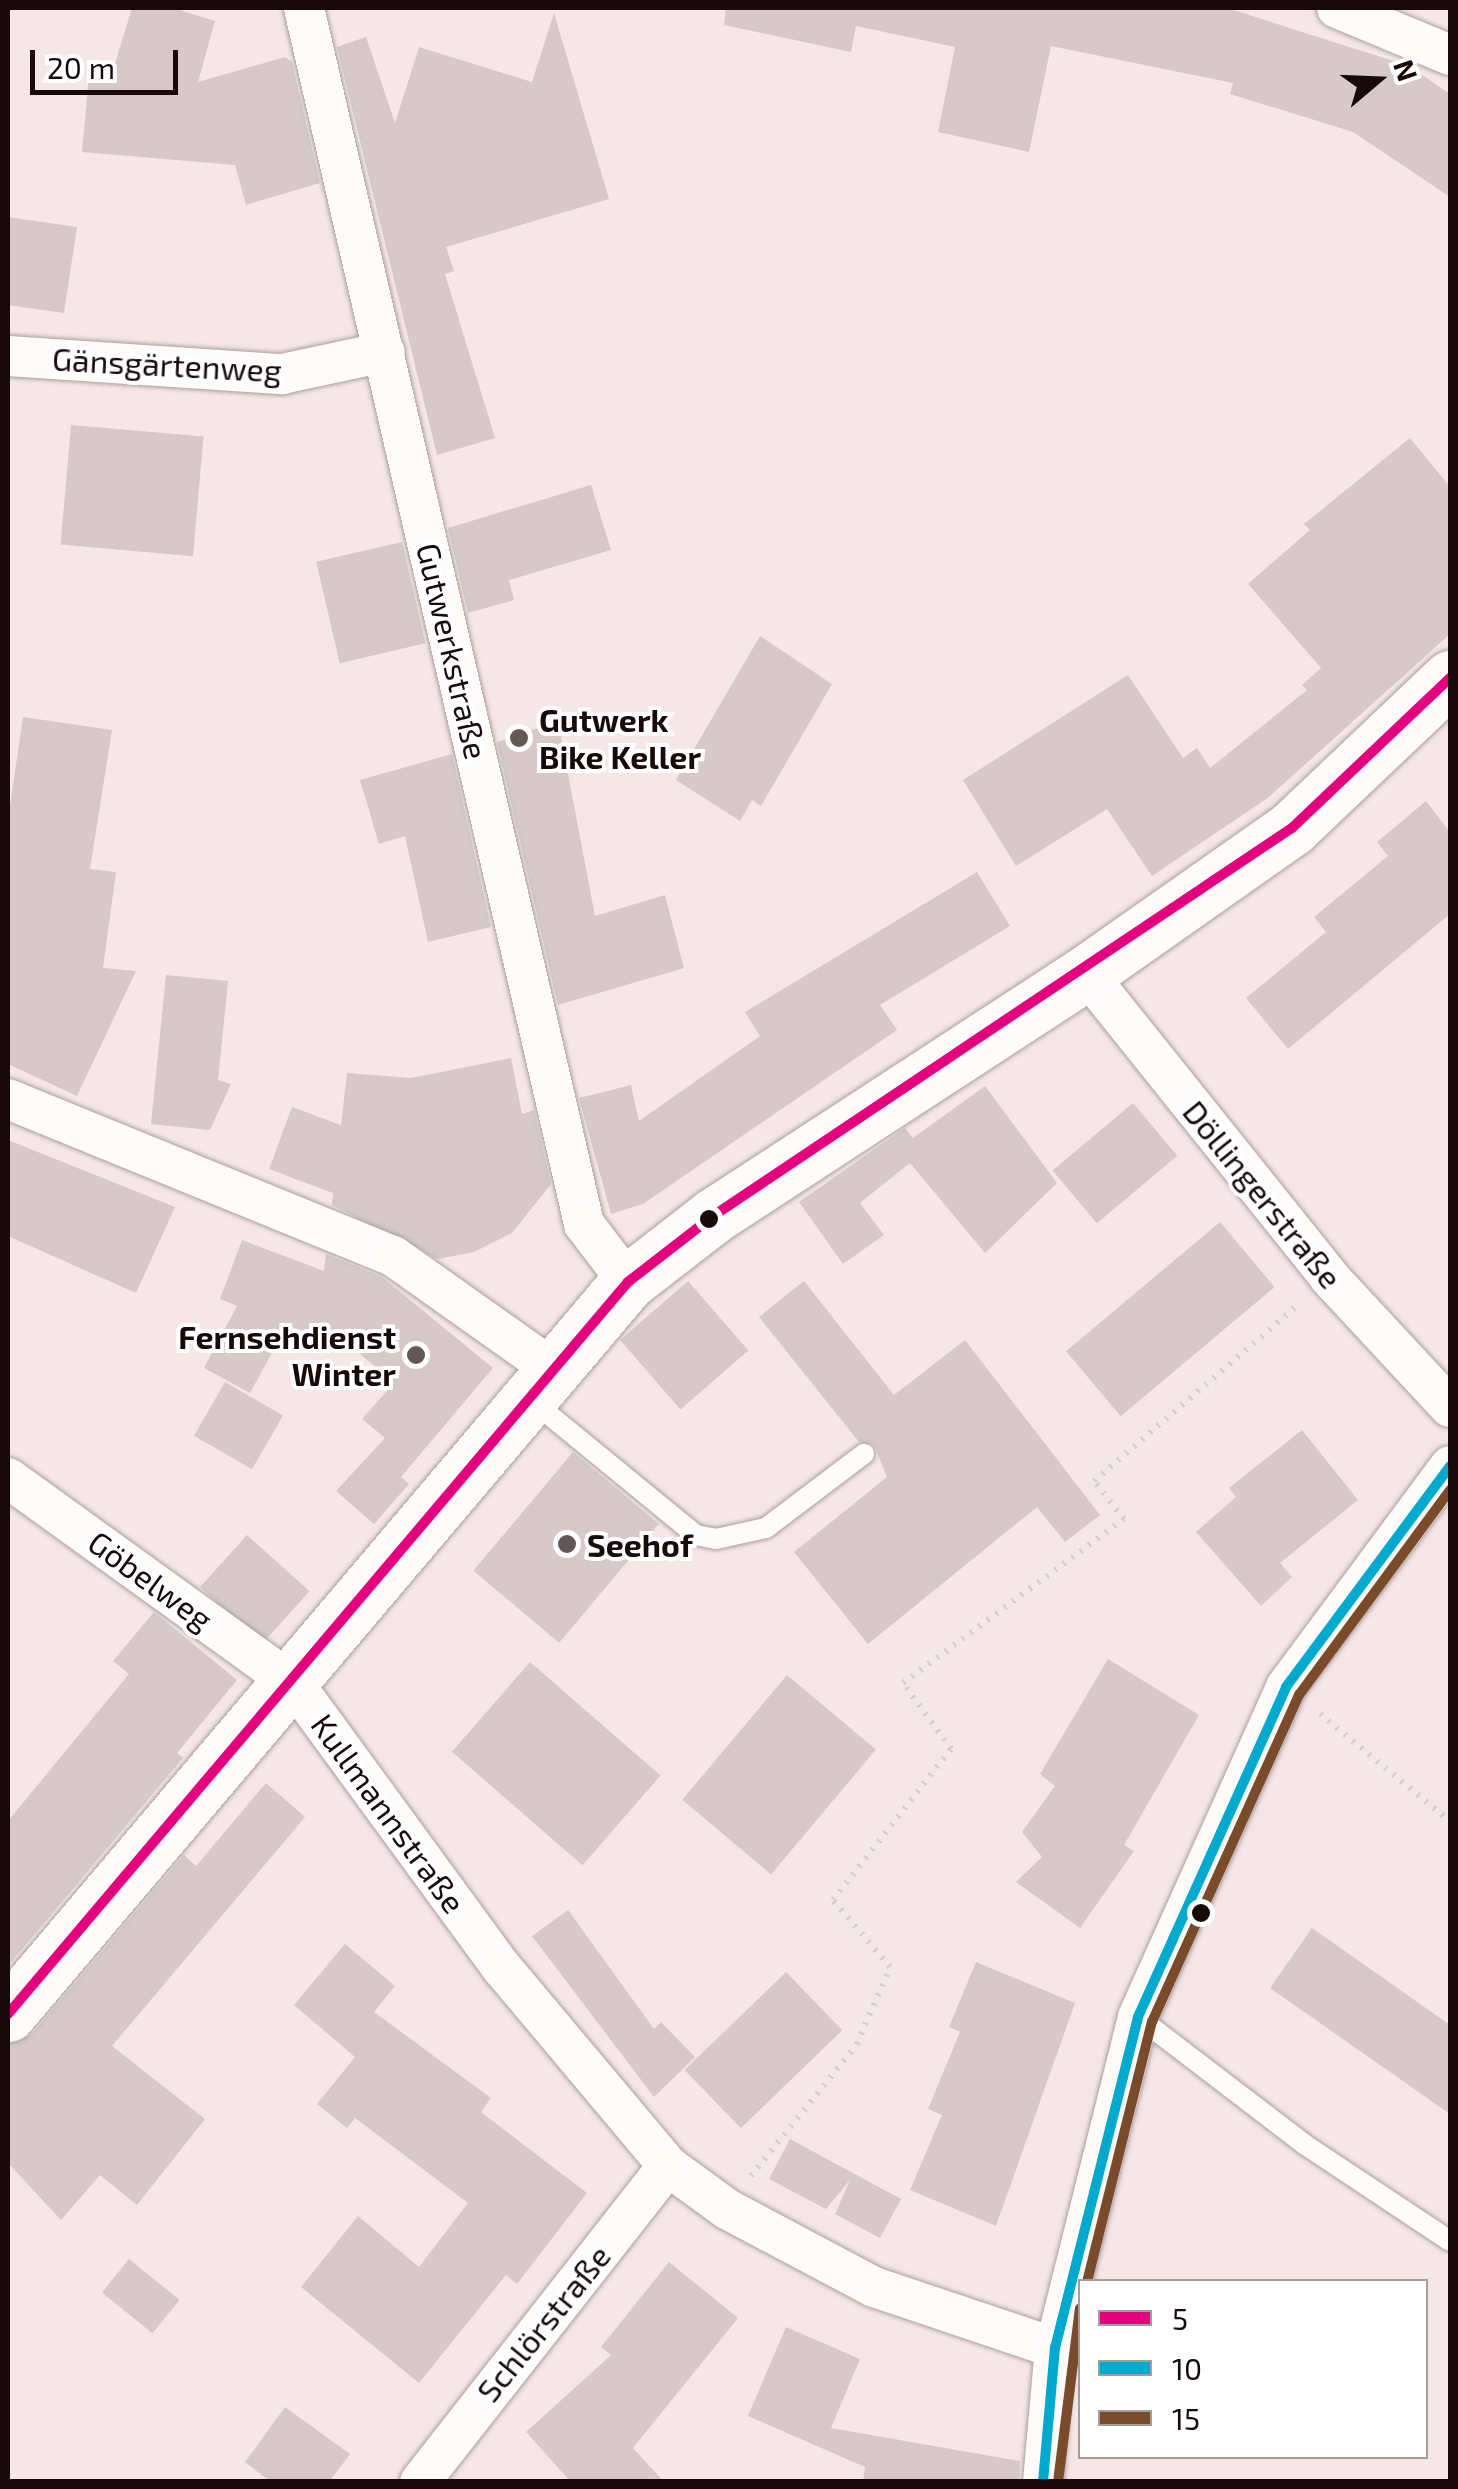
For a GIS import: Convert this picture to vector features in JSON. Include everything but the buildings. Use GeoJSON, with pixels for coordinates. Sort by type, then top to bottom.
{"type":"FeatureCollection","features":[{"type":"Feature","properties":{"kind":"street","name":"Gutwerkstraße"},"geometry":{"type":"LineString","coordinates":[[304,8],[584,1224],[610,1302]]}},
{"type":"Feature","properties":{"kind":"street"},"geometry":{"type":"LineString","coordinates":[[1337,8],[1450,56]]}},
{"type":"Feature","properties":{"kind":"street","name":"Gänsgärtenweg"},"geometry":{"type":"LineString","coordinates":[[8,356],[282,374],[385,352]]}},
{"type":"Feature","properties":{"kind":"street"},"geometry":{"type":"LineString","coordinates":[[8,2014],[294,1684],[539,1382],[610,1302],[712,1216],[1086,973],[1292,828],[1450,678]]}},
{"type":"Feature","properties":{"kind":"street","name":"Döllingerstraße"},"geometry":{"type":"LineString","coordinates":[[1086,973],[1330,1278],[1450,1407]]}},
{"type":"Feature","properties":{"kind":"street"},"geometry":{"type":"LineString","coordinates":[[8,1098],[393,1256],[539,1382]]}},
{"type":"Feature","properties":{"kind":"street"},"geometry":{"type":"LineString","coordinates":[[1043,2482],[1055,2348],[1138,2016],[1286,1687],[1450,1466]]}},
{"type":"Feature","properties":{"kind":"street","name":"Göbelweg"},"geometry":{"type":"LineString","coordinates":[[8,1478],[294,1684]]}},
{"type":"Feature","properties":{"kind":"street","name":"Kullmannstraße"},"geometry":{"type":"LineString","coordinates":[[294,1684],[502,1968],[668,2166],[726,2209],[874,2288],[1055,2348]]}},
{"type":"Feature","properties":{"kind":"street","name":"Schlörstraße"},"geometry":{"type":"LineString","coordinates":[[420,2482],[668,2166]]}},
{"type":"Feature","properties":{"kind":"lane"},"geometry":{"type":"LineString","coordinates":[[539,1382],[696,1535],[716,1539],[766,1528],[864,1454]]}},
{"type":"Feature","properties":{"kind":"lane"},"geometry":{"type":"LineString","coordinates":[[1138,2016],[1304,2144],[1450,2242]]}},
{"type":"Feature","properties":{"kind":"path"},"geometry":{"type":"LineString","coordinates":[[726,2209],[856,2044],[890,1967],[833,1900],[951,1749],[903,1683],[1124,1519],[1094,1481],[1330,1278]]}},
{"type":"Feature","properties":{"kind":"path"},"geometry":{"type":"LineString","coordinates":[[1286,1687],[1450,1821]]}},
{"type":"Feature","properties":{"kind":"transit line","name":"5"},"geometry":{"type":"LineString","coordinates":[[8,2014],[628,1282],[713,1216],[1292,828],[1450,678]]}},
{"type":"Feature","properties":{"kind":"transit line","name":"10"},"geometry":{"type":"LineString","coordinates":[[1043,2482],[1055,2348],[1138,2017],[1286,1687],[1450,1466]]}},
{"type":"Feature","properties":{"kind":"transit line","name":"15"},"geometry":{"type":"LineString","coordinates":[[1088,2279],[1152,2022],[1299,1695],[1450,1490]]}},
{"type":"Feature","properties":{"kind":"transit line","name":"15"},"geometry":{"type":"LineString","coordinates":[[1058,2482],[1078,2324]]}},
{"type":"Feature","properties":{"kind":"place","name":"Gutwerk Bike Keller"},"geometry":{"type":"Point","coordinates":[519,738]}},
{"type":"Feature","properties":{"kind":"place","name":"Fernsehdienst Winter"},"geometry":{"type":"Point","coordinates":[416,1355]}},
{"type":"Feature","properties":{"kind":"place","name":"Seehof"},"geometry":{"type":"Point","coordinates":[567,1544]}}]}
